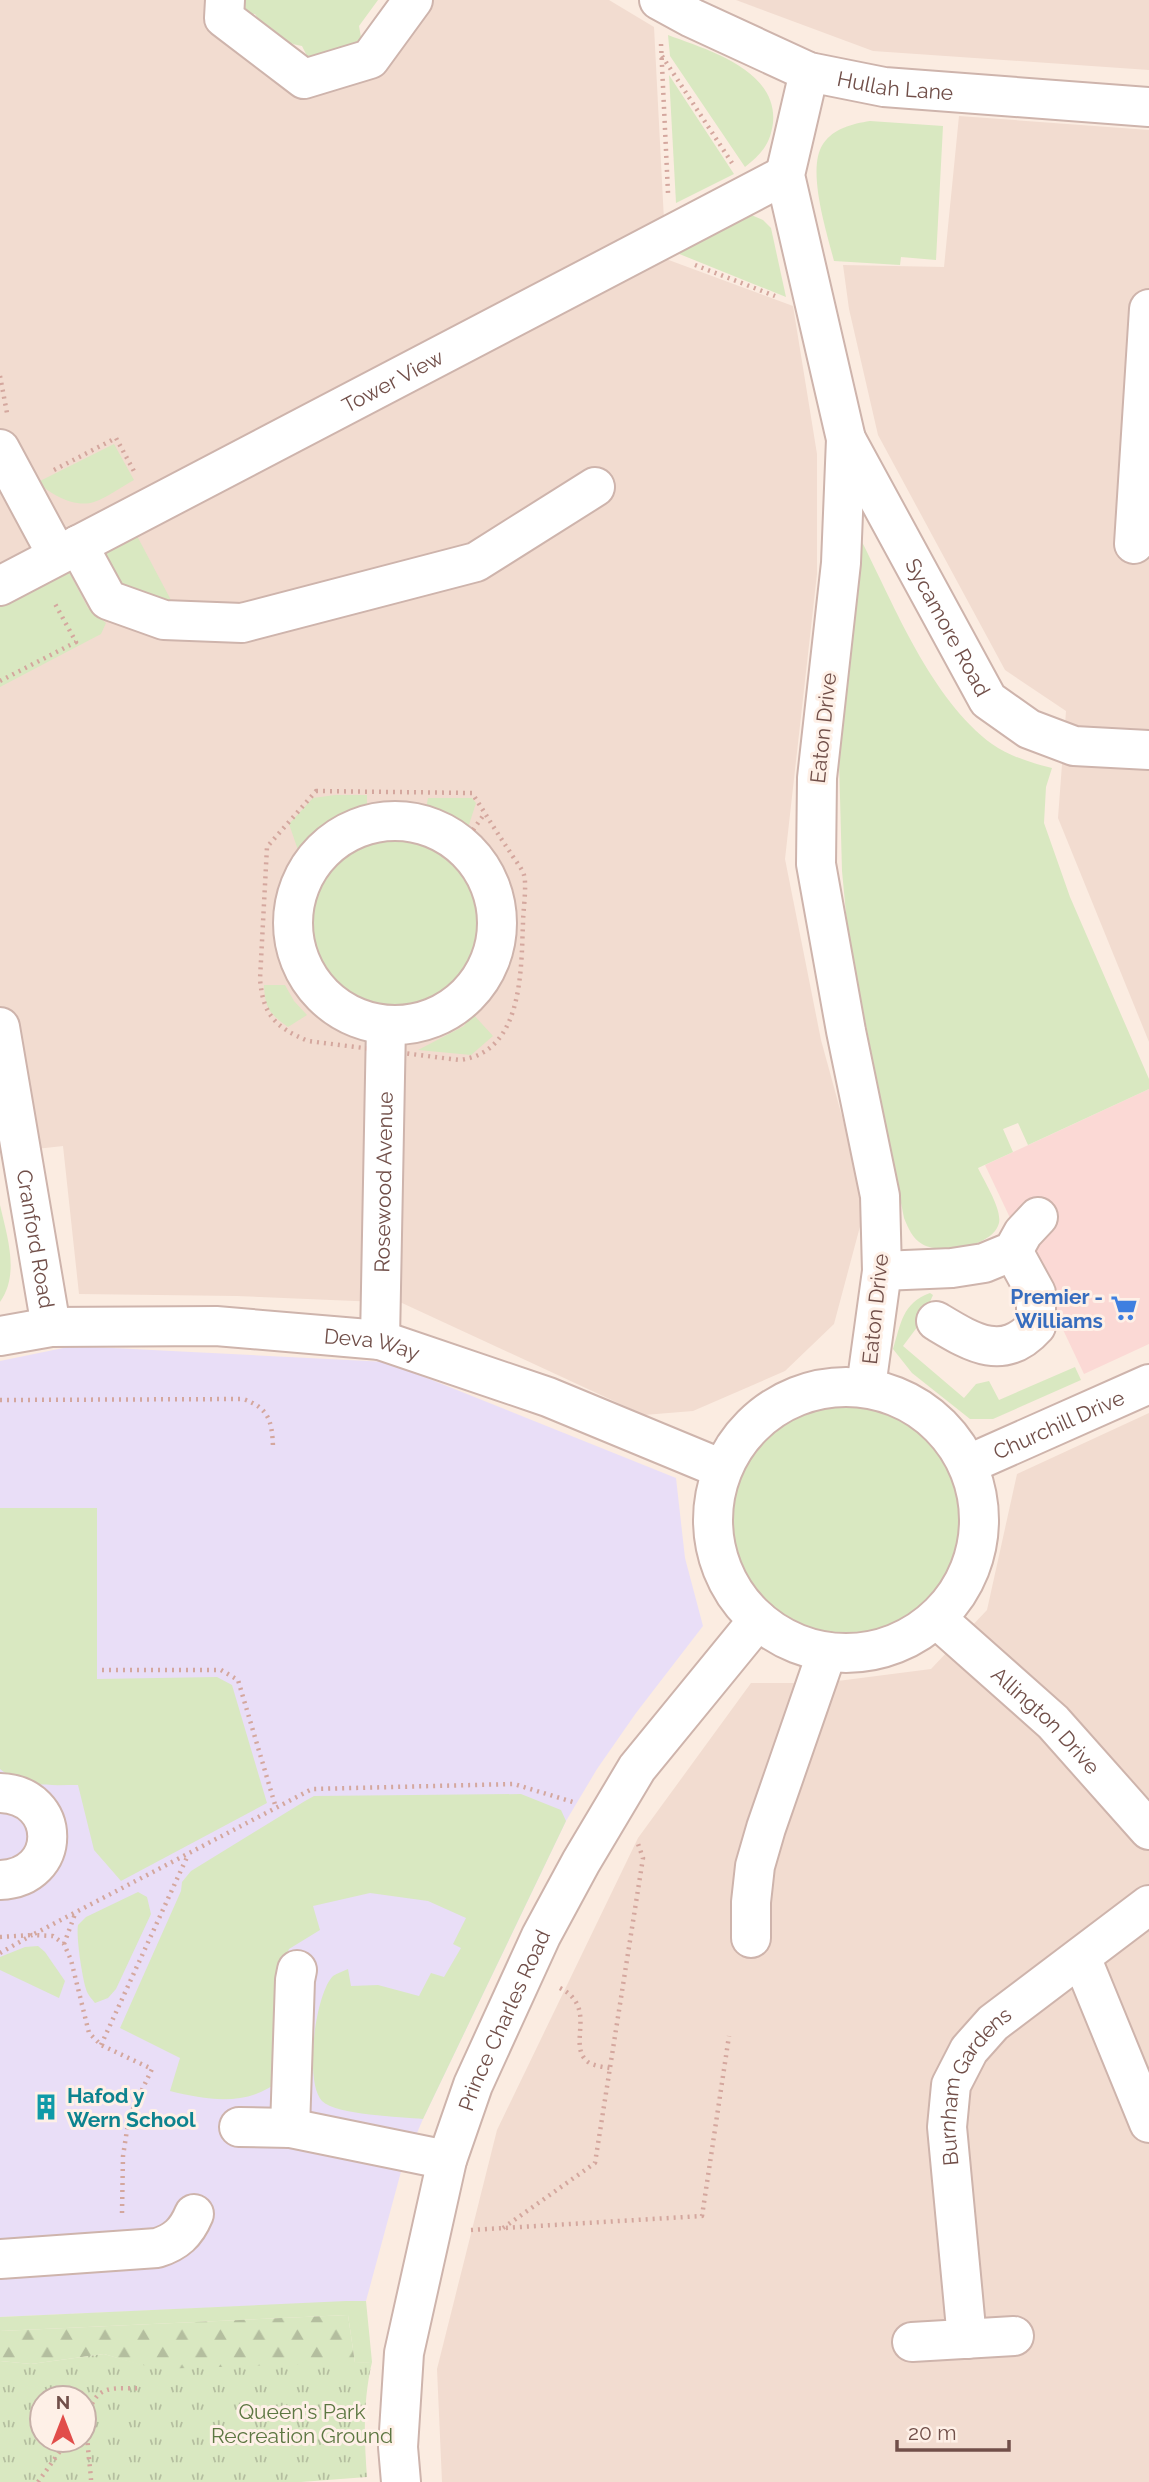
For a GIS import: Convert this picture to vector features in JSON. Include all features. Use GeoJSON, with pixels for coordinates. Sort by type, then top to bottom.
{"type":"FeatureCollection","features":[{"type":"Feature","properties":{"kind":"street"},"geometry":{"type":"LineString","coordinates":[[225,0],[224,18],[304,79],[370,59],[413,0]]}},
{"type":"Feature","properties":{"kind":"street","name":"Hullah Lane"},"geometry":{"type":"LineString","coordinates":[[659,0],[809,72],[884,87],[1149,107]]}},
{"type":"Feature","properties":{"kind":"street","name":"Eaton Drive"},"geometry":{"type":"LineString","coordinates":[[809,72],[785,175],[846,439],[841,563],[817,778],[816,864],[846,1031],[880,1196],[882,1271],[866,1387]]}},
{"type":"Feature","properties":{"kind":"street","name":"Tower View"},"geometry":{"type":"LineString","coordinates":[[0,586],[785,175]]}},
{"type":"Feature","properties":{"kind":"street"},"geometry":{"type":"LineString","coordinates":[[1134,544],[1149,309]]}},
{"type":"Feature","properties":{"kind":"street","name":"Sycamore Road"},"geometry":{"type":"LineString","coordinates":[[846,439],[988,700],[1029,729],[1074,746],[1149,750]]}},
{"type":"Feature","properties":{"kind":"street"},"geometry":{"type":"LineString","coordinates":[[0,449],[57,556],[108,600],[164,620],[242,623],[476,562],[595,487]]}},
{"type":"Feature","properties":{"kind":"street"},"geometry":{"type":"LineString","coordinates":[[393,821],[426,826],[456,841],[461,847],[478,864],[493,894],[497,927],[491,959],[474,988],[449,1010],[386,1039],[324,997],[303,970],[293,937],[294,902],[307,870],[329,844],[359,827],[393,821]]}},
{"type":"Feature","properties":{"kind":"street","name":"Cranford Road"},"geometry":{"type":"LineString","coordinates":[[0,1027],[51,1327]]}},
{"type":"Feature","properties":{"kind":"street","name":"Rosewood Avenue"},"geometry":{"type":"LineString","coordinates":[[380,1340],[386,1039]]}},
{"type":"Feature","properties":{"kind":"street"},"geometry":{"type":"LineString","coordinates":[[882,1271],[962,1267],[984,1263],[1013,1251],[1023,1233],[1038,1217]]}},
{"type":"Feature","properties":{"kind":"street"},"geometry":{"type":"LineString","coordinates":[[936,1321],[981,1345],[998,1347],[1014,1344],[1027,1336],[1036,1326],[1036,1293],[1013,1251]]}},
{"type":"Feature","properties":{"kind":"street","name":"Deva Way"},"geometry":{"type":"LineString","coordinates":[[0,1336],[51,1327],[216,1326],[380,1340],[548,1397],[722,1469]]}},
{"type":"Feature","properties":{"kind":"street","name":"Churchill Drive"},"geometry":{"type":"LineString","coordinates":[[968,1464],[1149,1384]]}},
{"type":"Feature","properties":{"kind":"street"},"geometry":{"type":"LineString","coordinates":[[866,1387],[908,1401],[944,1427],[968,1464],[980,1505],[978,1547],[963,1586],[937,1619],[904,1641],[892,1645],[867,1652],[827,1652],[790,1642],[758,1620],[731,1588],[716,1550],[712,1509],[722,1469],[746,1432],[780,1404],[822,1388],[866,1387]]}},
{"type":"Feature","properties":{"kind":"street","name":"Allington Drive"},"geometry":{"type":"LineString","coordinates":[[937,1619],[1053,1722],[1149,1830]]}},
{"type":"Feature","properties":{"kind":"street","name":"Prince Charles Road"},"geometry":{"type":"LineString","coordinates":[[401,2482],[398,2447],[404,2353],[447,2160],[473,2085],[525,1970],[581,1862],[637,1768],[758,1620]]}},
{"type":"Feature","properties":{"kind":"street"},"geometry":{"type":"LineString","coordinates":[[751,1938],[755,1866],[827,1652]]}},
{"type":"Feature","properties":{"kind":"street"},"geometry":{"type":"LineString","coordinates":[[0,1793],[15,1794],[28,1800],[39,1810],[46,1824],[48,1838],[45,1852],[37,1866],[26,1875],[12,1880],[0,1880]]}},
{"type":"Feature","properties":{"kind":"street","name":"Burnham Gardens"},"geometry":{"type":"LineString","coordinates":[[967,2339],[947,2127],[951,2085],[969,2050],[993,2023],[1149,1905]]}},
{"type":"Feature","properties":{"kind":"street"},"geometry":{"type":"LineString","coordinates":[[1081,1957],[1149,2123]]}},
{"type":"Feature","properties":{"kind":"street"},"geometry":{"type":"LineString","coordinates":[[290,2128],[297,1970]]}},
{"type":"Feature","properties":{"kind":"street"},"geometry":{"type":"LineString","coordinates":[[239,2127],[290,2128],[447,2160]]}},
{"type":"Feature","properties":{"kind":"street"},"geometry":{"type":"LineString","coordinates":[[0,2259],[157,2248],[170,2244],[181,2236],[194,2214]]}},
{"type":"Feature","properties":{"kind":"street"},"geometry":{"type":"LineString","coordinates":[[912,2342],[1014,2336]]}},
{"type":"Feature","properties":{"kind":"path"},"geometry":{"type":"LineString","coordinates":[[659,0],[662,55],[659,242],[817,312]]}},
{"type":"Feature","properties":{"kind":"path"},"geometry":{"type":"LineString","coordinates":[[662,55],[752,193]]}},
{"type":"Feature","properties":{"kind":"path"},"geometry":{"type":"LineString","coordinates":[[21,487],[116,438],[153,506]]}},
{"type":"Feature","properties":{"kind":"path"},"geometry":{"type":"LineString","coordinates":[[0,681],[76,642],[57,556]]}},
{"type":"Feature","properties":{"kind":"path"},"geometry":{"type":"LineString","coordinates":[[316,791],[472,793],[524,876],[518,996],[510,1022],[494,1043],[471,1059],[459,1060],[386,1039],[308,1041],[292,1034],[269,1016],[261,1000],[260,979],[267,847],[316,791]]}},
{"type":"Feature","properties":{"kind":"path"},"geometry":{"type":"LineString","coordinates":[[461,847],[485,813]]}},
{"type":"Feature","properties":{"kind":"path"},"geometry":{"type":"LineString","coordinates":[[0,1400],[243,1399],[257,1404],[269,1417],[273,1447]]}},
{"type":"Feature","properties":{"kind":"path"},"geometry":{"type":"LineString","coordinates":[[102,1670],[221,1670],[239,1679],[276,1808]]}},
{"type":"Feature","properties":{"kind":"path"},"geometry":{"type":"LineString","coordinates":[[0,1953],[312,1789],[514,1784],[630,1821],[643,1858],[595,2163],[503,2228]]}},
{"type":"Feature","properties":{"kind":"path"},"geometry":{"type":"LineString","coordinates":[[101,2045],[189,1854]]}},
{"type":"Feature","properties":{"kind":"path"},"geometry":{"type":"LineString","coordinates":[[64,1944],[75,1914]]}},
{"type":"Feature","properties":{"kind":"path"},"geometry":{"type":"LineString","coordinates":[[0,1937],[53,1936],[64,1944],[71,1960],[89,2034],[101,2045],[152,2069],[129,2117],[123,2156],[123,2213],[110,2212]]}},
{"type":"Feature","properties":{"kind":"path"},"geometry":{"type":"LineString","coordinates":[[525,1970],[568,1992],[576,1999],[580,2011],[583,2055],[588,2062],[610,2068]]}},
{"type":"Feature","properties":{"kind":"path"},"geometry":{"type":"LineString","coordinates":[[431,2232],[702,2216],[729,2036]]}},
{"type":"Feature","properties":{"kind":"path"},"geometry":{"type":"LineString","coordinates":[[98,2396],[106,2390],[139,2388]]}},
{"type":"Feature","properties":{"kind":"path"},"geometry":{"type":"LineString","coordinates":[[38,2482],[58,2454]]}},
{"type":"Feature","properties":{"kind":"path"},"geometry":{"type":"LineString","coordinates":[[89,2454],[91,2480]]}},
{"type":"Feature","properties":{"kind":"shaded area"},"geometry":{"type":"Polygon","coordinates":[[[0,0],[217,0],[221,41],[295,88],[384,70],[434,0],[609,0],[654,27],[666,259],[793,306],[817,454],[817,574],[785,859],[821,1040],[866,1204],[834,1324],[785,1371],[693,1411],[644,1415],[402,1303],[237,1296],[79,1294],[63,1146],[0,1153],[0,0]]]}},
{"type":"Feature","properties":{"kind":"shaded area"},"geometry":{"type":"Polygon","coordinates":[[[736,0],[1149,0],[1149,70],[873,51],[736,0]]]}},
{"type":"Feature","properties":{"kind":"shaded area"},"geometry":{"type":"Polygon","coordinates":[[[959,116],[1149,130],[1149,1042],[1058,818],[1066,711],[1005,670],[878,435],[849,309],[843,265],[944,267],[959,116]]]}},
{"type":"Feature","properties":{"kind":"shaded area"},"geometry":{"type":"Polygon","coordinates":[[[1149,1089],[1149,1344],[1084,1374],[985,1165],[1149,1089]]]}},
{"type":"Feature","properties":{"kind":"shaded area"},"geometry":{"type":"Polygon","coordinates":[[[73,1346],[387,1362],[676,1478],[685,1558],[703,1626],[636,1713],[597,1769],[566,1821],[402,2168],[366,2301],[0,2317],[0,1361],[73,1346]]]}},
{"type":"Feature","properties":{"kind":"shaded area"},"geometry":{"type":"Polygon","coordinates":[[[1149,1413],[1149,2482],[442,2482],[437,2369],[497,2130],[638,1838],[751,1683],[822,1683],[931,1669],[987,1610],[1017,1474],[1149,1413]]]}},
{"type":"Feature","properties":{"kind":"green space"},"geometry":{"type":"Polygon","coordinates":[[[239,0],[378,0],[359,26],[362,43],[309,60],[302,46],[275,35],[255,14],[242,14],[239,0]]]}},
{"type":"Feature","properties":{"kind":"green space"},"geometry":{"type":"Polygon","coordinates":[[[668,35],[720,55],[753,76],[764,89],[772,105],[772,131],[764,148],[745,167],[670,56],[668,35]]]}},
{"type":"Feature","properties":{"kind":"green space"},"geometry":{"type":"Polygon","coordinates":[[[669,75],[734,174],[676,203],[669,75]]]}},
{"type":"Feature","properties":{"kind":"green space"},"geometry":{"type":"Polygon","coordinates":[[[870,121],[943,126],[936,260],[901,257],[900,265],[834,261],[817,185],[818,155],[827,139],[838,130],[870,121]]]}},
{"type":"Feature","properties":{"kind":"green space"},"geometry":{"type":"Polygon","coordinates":[[[749,214],[763,220],[771,228],[786,297],[662,247],[749,214]]]}},
{"type":"Feature","properties":{"kind":"green space"},"geometry":{"type":"Polygon","coordinates":[[[114,444],[134,480],[94,502],[71,502],[56,496],[38,482],[114,444]]]}},
{"type":"Feature","properties":{"kind":"green space"},"geometry":{"type":"Polygon","coordinates":[[[136,534],[172,602],[111,594],[91,557],[136,534]]]}},
{"type":"Feature","properties":{"kind":"green space"},"geometry":{"type":"Polygon","coordinates":[[[861,540],[916,650],[951,703],[970,725],[992,744],[1020,759],[1052,768],[1046,787],[1044,823],[1070,897],[1149,1079],[1149,1089],[1028,1145],[1018,1123],[1003,1129],[1013,1152],[978,1168],[995,1203],[999,1223],[987,1238],[953,1249],[922,1244],[913,1236],[904,1218],[847,924],[842,871],[839,760],[861,540]]]}},
{"type":"Feature","properties":{"kind":"green space"},"geometry":{"type":"Polygon","coordinates":[[[68,570],[88,608],[106,623],[101,634],[0,687],[0,597],[68,570]]]}},
{"type":"Feature","properties":{"kind":"green space"},"geometry":{"type":"Polygon","coordinates":[[[367,795],[367,806],[329,822],[298,850],[289,824],[313,798],[367,795]]]}},
{"type":"Feature","properties":{"kind":"green space"},"geometry":{"type":"Polygon","coordinates":[[[428,798],[472,798],[476,803],[466,834],[426,809],[428,798]]]}},
{"type":"Feature","properties":{"kind":"green space"},"geometry":{"type":"Polygon","coordinates":[[[394,840],[426,846],[453,864],[471,891],[477,923],[471,955],[453,982],[426,1000],[394,1006],[362,1000],[335,982],[317,955],[311,923],[317,891],[335,864],[362,846],[394,840]]]}},
{"type":"Feature","properties":{"kind":"green space"},"geometry":{"type":"Polygon","coordinates":[[[264,985],[285,985],[294,1001],[307,1015],[288,1027],[270,1010],[264,985]]]}},
{"type":"Feature","properties":{"kind":"green space"},"geometry":{"type":"Polygon","coordinates":[[[472,1013],[493,1036],[471,1055],[418,1050],[464,1026],[472,1013]]]}},
{"type":"Feature","properties":{"kind":"green space"},"geometry":{"type":"Polygon","coordinates":[[[0,1205],[11,1267],[6,1291],[0,1302],[0,1205]]]}},
{"type":"Feature","properties":{"kind":"green space"},"geometry":{"type":"Polygon","coordinates":[[[930,1293],[933,1295],[921,1322],[903,1346],[964,1398],[976,1384],[989,1381],[999,1400],[1075,1367],[1081,1380],[993,1419],[970,1419],[912,1373],[893,1349],[904,1315],[914,1302],[930,1293]]]}},
{"type":"Feature","properties":{"kind":"green space"},"geometry":{"type":"Polygon","coordinates":[[[836,1406],[858,1406],[901,1419],[920,1432],[936,1448],[949,1467],[957,1488],[962,1521],[960,1543],[949,1575],[936,1594],[920,1610],[901,1623],[880,1631],[858,1636],[836,1636],[793,1623],[774,1610],[758,1594],[745,1575],[737,1554],[732,1532],[732,1510],[745,1467],[758,1448],[774,1432],[793,1419],[814,1411],[836,1406]]]}},
{"type":"Feature","properties":{"kind":"green space"},"geometry":{"type":"Polygon","coordinates":[[[0,1508],[97,1508],[97,1679],[217,1677],[232,1685],[267,1803],[121,1881],[94,1850],[78,1785],[27,1782],[18,1780],[0,1769],[0,1508]]]}},
{"type":"Feature","properties":{"kind":"green space"},"geometry":{"type":"Polygon","coordinates":[[[521,1794],[561,1810],[566,1821],[423,2119],[370,2115],[329,2106],[322,2101],[317,2091],[313,2058],[321,2000],[333,1976],[348,1969],[351,1986],[378,1985],[419,1996],[431,1973],[444,1977],[461,1948],[453,1944],[466,1918],[428,1901],[370,1893],[313,1906],[320,1930],[289,1949],[281,1970],[283,2078],[257,2094],[215,2099],[170,2091],[180,2058],[120,2028],[181,1891],[182,1882],[191,1871],[305,1801],[314,1796],[521,1794]]]}},
{"type":"Feature","properties":{"kind":"green space"},"geometry":{"type":"Polygon","coordinates":[[[138,1892],[147,1897],[151,1914],[116,1989],[108,1998],[95,2003],[87,1993],[84,1983],[78,1925],[86,1917],[138,1892]]]}},
{"type":"Feature","properties":{"kind":"green space"},"geometry":{"type":"Polygon","coordinates":[[[38,1946],[65,1981],[59,1998],[0,1970],[0,1957],[25,1947],[38,1946]]]}},
{"type":"Feature","properties":{"kind":"green space"},"geometry":{"type":"Polygon","coordinates":[[[366,2301],[372,2362],[355,2363],[348,2315],[0,2331],[0,2317],[366,2301]]]}},
{"type":"Feature","properties":{"kind":"green space"},"geometry":{"type":"Polygon","coordinates":[[[348,2315],[355,2363],[352,2429],[104,2354],[31,2364],[0,2361],[0,2331],[348,2315]]]}},
{"type":"Feature","properties":{"kind":"green space","name":"Queen's Park Recreation Ground"},"geometry":{"type":"Polygon","coordinates":[[[104,2354],[157,2369],[372,2362],[365,2419],[367,2477],[301,2482],[0,2482],[0,2361],[31,2364],[104,2354]]]}},
{"type":"Feature","properties":{"kind":"place","name":"Premier - Williams"},"geometry":{"type":"Point","coordinates":[1124,1308]}},
{"type":"Feature","properties":{"kind":"place","name":"Hafod y Wern School"},"geometry":{"type":"Point","coordinates":[46,2107]}}]}
